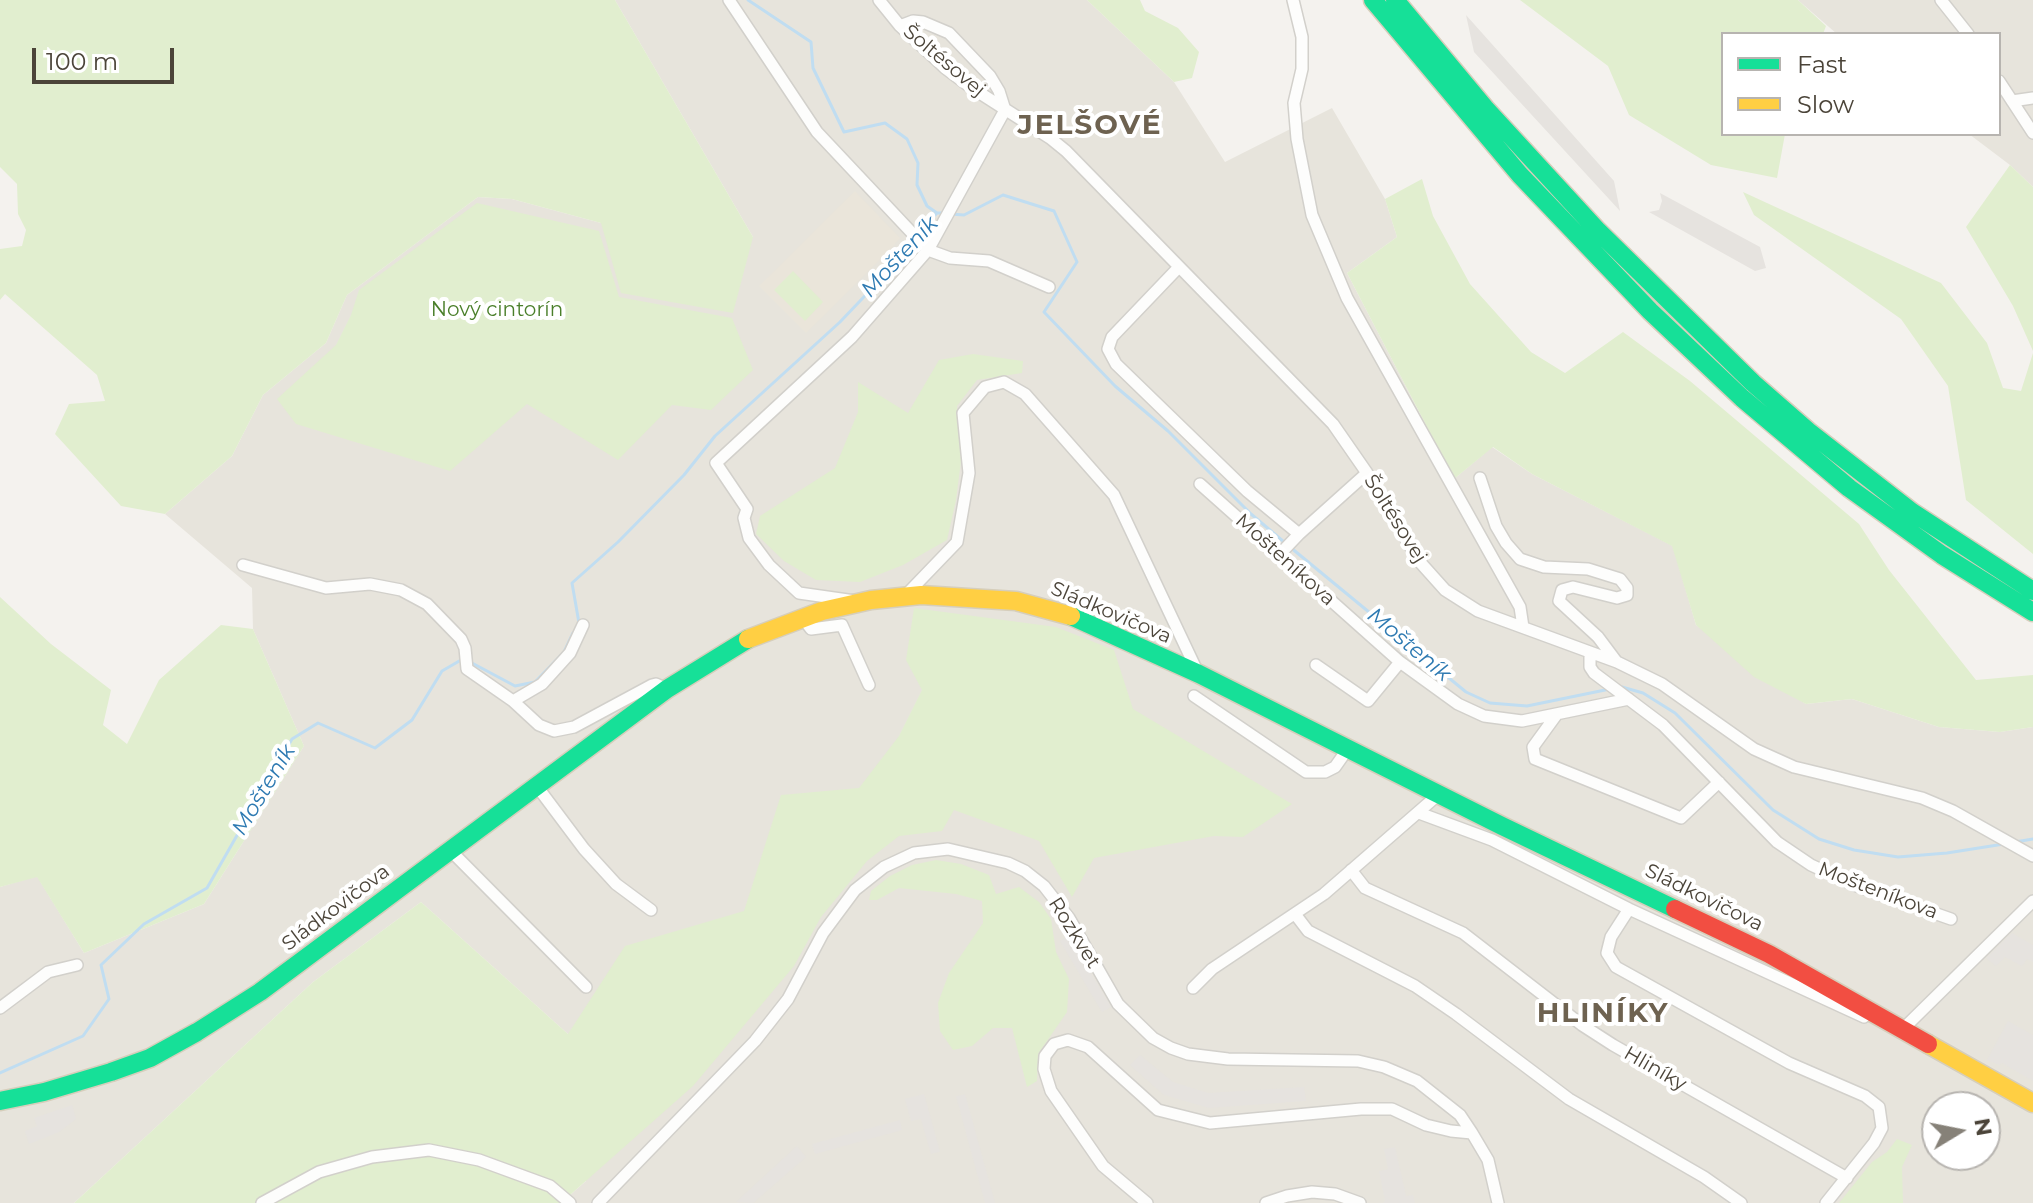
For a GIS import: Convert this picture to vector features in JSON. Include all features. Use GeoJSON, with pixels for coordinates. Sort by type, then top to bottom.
{"type":"FeatureCollection","features":[{"type":"Feature","properties":{"kind":"main road"},"geometry":{"type":"LineString","coordinates":[[1373,0],[1520,175],[1650,311],[1742,398],[1849,488],[1942,555],[2033,612]]}},
{"type":"Feature","properties":{"kind":"main road"},"geometry":{"type":"LineString","coordinates":[[1395,0],[1485,108],[1566,197],[1671,306],[1753,383],[1808,431],[1912,512],[2033,591]]}},
{"type":"Feature","properties":{"kind":"main road","name":"Sládkovičova"},"geometry":{"type":"LineString","coordinates":[[0,1101],[44,1092],[150,1058],[260,992],[667,689],[733,646],[802,617],[860,602],[904,596],[956,596],[1040,606],[1086,621],[1199,674],[1347,750],[1758,948],[1869,1015],[1904,1028],[2033,1103]]}},
{"type":"Feature","properties":{"kind":"street"},"geometry":{"type":"LineString","coordinates":[[729,0],[817,132],[928,250],[950,258],[989,261],[1049,287]]}},
{"type":"Feature","properties":{"kind":"street","name":"Šoltésovej"},"geometry":{"type":"LineString","coordinates":[[879,0],[900,26],[945,68],[1066,151],[1333,424],[1367,473],[1419,561],[1445,590],[1478,611],[1617,662],[1662,684],[1754,749],[1794,767],[1922,798],[1953,811],[2033,856]]}},
{"type":"Feature","properties":{"kind":"street"},"geometry":{"type":"LineString","coordinates":[[1293,0],[1302,37],[1302,69],[1294,103],[1297,139],[1312,215],[1347,298],[1520,607],[1523,627]]}},
{"type":"Feature","properties":{"kind":"street"},"geometry":{"type":"LineString","coordinates":[[1941,0],[1966,32]]}},
{"type":"Feature","properties":{"kind":"street"},"geometry":{"type":"LineString","coordinates":[[860,602],[799,593],[769,565],[749,538],[744,518],[747,509],[716,463],[852,337],[928,250],[1005,110],[990,76],[949,33],[923,22],[913,21],[900,26]]}},
{"type":"Feature","properties":{"kind":"street"},"geometry":{"type":"LineString","coordinates":[[2001,84],[2033,133]]}},
{"type":"Feature","properties":{"kind":"street"},"geometry":{"type":"LineString","coordinates":[[2012,101],[2033,98]]}},
{"type":"Feature","properties":{"kind":"street","name":"Mošteníkova"},"geometry":{"type":"LineString","coordinates":[[1178,268],[1112,337],[1108,349],[1116,364],[1247,491],[1289,545],[1400,662],[1458,704],[1484,716],[1522,721],[1557,714],[1619,692],[1663,725],[1777,842],[1811,865],[1854,885],[1951,919]]}},
{"type":"Feature","properties":{"kind":"street"},"geometry":{"type":"LineString","coordinates":[[904,596],[957,542],[969,473],[963,413],[985,387],[1004,382],[1025,394],[1114,495],[1199,674]]}},
{"type":"Feature","properties":{"kind":"street","name":"Mošteníkova"},"geometry":{"type":"LineString","coordinates":[[1289,545],[1367,473]]}},
{"type":"Feature","properties":{"kind":"street"},"geometry":{"type":"LineString","coordinates":[[1480,478],[1496,526],[1520,559],[1544,567],[1588,569],[1620,579],[1627,588],[1627,595],[1617,598],[1573,587],[1562,590],[1559,601],[1598,637],[1617,662]]}},
{"type":"Feature","properties":{"kind":"street","name":"Mošteníkova"},"geometry":{"type":"LineString","coordinates":[[1200,484],[1289,545]]}},
{"type":"Feature","properties":{"kind":"street","name":"Sládkovičova"},"geometry":{"type":"LineString","coordinates":[[243,565],[326,588],[370,584],[401,590],[427,604],[461,639],[467,669],[513,701],[539,725],[554,731],[574,727],[652,685],[667,689]]}},
{"type":"Feature","properties":{"kind":"street"},"geometry":{"type":"LineString","coordinates":[[802,617],[811,629],[842,625],[869,685]]}},
{"type":"Feature","properties":{"kind":"street"},"geometry":{"type":"LineString","coordinates":[[513,701],[542,684],[570,653],[583,625]]}},
{"type":"Feature","properties":{"kind":"street"},"geometry":{"type":"LineString","coordinates":[[1590,653],[1590,667],[1594,673],[1619,692]]}},
{"type":"Feature","properties":{"kind":"street"},"geometry":{"type":"LineString","coordinates":[[1316,665],[1368,701],[1400,662]]}},
{"type":"Feature","properties":{"kind":"street"},"geometry":{"type":"LineString","coordinates":[[1194,696],[1306,772],[1325,772],[1335,767],[1347,750]]}},
{"type":"Feature","properties":{"kind":"street"},"geometry":{"type":"LineString","coordinates":[[1557,714],[1533,747],[1535,759],[1681,818],[1719,782]]}},
{"type":"Feature","properties":{"kind":"street"},"geometry":{"type":"LineString","coordinates":[[536,785],[594,861],[616,884],[651,910]]}},
{"type":"Feature","properties":{"kind":"street"},"geometry":{"type":"LineString","coordinates":[[1193,988],[1212,969],[1295,914],[1351,870],[1439,794]]}},
{"type":"Feature","properties":{"kind":"street","name":"Sládkovičova"},"geometry":{"type":"LineString","coordinates":[[1419,813],[1492,840],[1629,909],[1869,1015]]}},
{"type":"Feature","properties":{"kind":"street","name":"Rozkvet"},"geometry":{"type":"LineString","coordinates":[[598,1203],[755,1041],[788,999],[823,933],[855,890],[884,867],[914,853],[948,849],[989,857],[1025,871],[1044,886],[1069,918],[1118,1004],[1153,1038],[1171,1048],[1188,1054],[1228,1059],[1358,1061],[1384,1067],[1417,1081],[1460,1115],[1472,1133],[1488,1160],[1498,1203]]}},
{"type":"Feature","properties":{"kind":"street"},"geometry":{"type":"LineString","coordinates":[[450,850],[586,987]]}},
{"type":"Feature","properties":{"kind":"street","name":"Hliníky"},"geometry":{"type":"LineString","coordinates":[[1351,870],[1365,888],[1463,933],[1582,1025],[1613,1045],[1847,1178]]}},
{"type":"Feature","properties":{"kind":"street"},"geometry":{"type":"LineString","coordinates":[[1904,1028],[2033,901]]}},
{"type":"Feature","properties":{"kind":"street"},"geometry":{"type":"LineString","coordinates":[[1629,909],[1611,937],[1607,953],[1616,967],[1789,1063],[1865,1096],[1879,1107],[1882,1128],[1874,1143],[1826,1203]]}},
{"type":"Feature","properties":{"kind":"street"},"geometry":{"type":"LineString","coordinates":[[1295,914],[1308,931],[1415,986],[1569,1099],[1704,1177],[1741,1203]]}},
{"type":"Feature","properties":{"kind":"street"},"geometry":{"type":"LineString","coordinates":[[0,1008],[48,972],[77,965]]}},
{"type":"Feature","properties":{"kind":"street"},"geometry":{"type":"LineString","coordinates":[[1147,1203],[1103,1166],[1051,1091],[1044,1069],[1045,1056],[1054,1044],[1068,1040],[1088,1047],[1158,1110],[1210,1123],[1392,1109],[1426,1125],[1472,1133]]}},
{"type":"Feature","properties":{"kind":"street"},"geometry":{"type":"LineString","coordinates":[[262,1203],[319,1172],[372,1157],[429,1150],[479,1160],[550,1186],[570,1203]]}},
{"type":"Feature","properties":{"kind":"street"},"geometry":{"type":"LineString","coordinates":[[1266,1203],[1312,1192],[1335,1194],[1360,1203]]}},
{"type":"Feature","properties":{"kind":"shaded area"},"geometry":{"type":"Polygon","coordinates":[[[615,0],[1087,0],[1174,82],[1225,162],[1332,108],[1385,199],[1397,237],[1347,273],[1454,479],[1492,447],[1532,474],[1673,546],[1696,625],[1806,704],[1852,699],[1939,727],[2000,732],[2033,727],[2033,1203],[561,1203],[586,1181],[568,1034],[421,902],[313,982],[74,1203],[0,1203],[0,887],[37,876],[84,953],[204,904],[304,746],[253,629],[252,588],[165,514],[232,456],[263,395],[326,343],[347,295],[478,197],[512,199],[601,223],[753,237],[615,0]]]}},
{"type":"Feature","properties":{"kind":"shaded area"},"geometry":{"type":"Polygon","coordinates":[[[1798,0],[2033,0],[2033,187],[1972,136],[2001,136],[2001,32],[1835,32],[1798,0]]]}},
{"type":"Feature","properties":{"kind":"shaded area"},"geometry":{"type":"Polygon","coordinates":[[[1466,15],[1614,181],[1620,211],[1474,52],[1466,15]]]}},
{"type":"Feature","properties":{"kind":"shaded area"},"geometry":{"type":"Polygon","coordinates":[[[855,191],[900,238],[806,333],[759,286],[855,191]]]}},
{"type":"Feature","properties":{"kind":"shaded area"},"geometry":{"type":"Polygon","coordinates":[[[1660,193],[1760,247],[1766,268],[1755,271],[1649,212],[1659,210],[1662,201],[1660,193]]]}},
{"type":"Feature","properties":{"kind":"shaded area"},"geometry":{"type":"Polygon","coordinates":[[[2012,933],[2033,945],[2033,962],[2027,959],[2022,966],[2005,957],[1996,966],[1986,958],[2012,933]]]}},
{"type":"Feature","properties":{"kind":"shaded area"},"geometry":{"type":"Polygon","coordinates":[[[1069,936],[1111,1007],[1102,1012],[1060,941],[1069,936]]]}},
{"type":"Feature","properties":{"kind":"shaded area"},"geometry":{"type":"Polygon","coordinates":[[[2008,1021],[2033,1035],[2033,1081],[2002,1063],[1999,1065],[1987,1060],[2008,1021]]]}},
{"type":"Feature","properties":{"kind":"shaded area"},"geometry":{"type":"Polygon","coordinates":[[[1140,1055],[1173,1082],[1208,1093],[1304,1087],[1306,1101],[1209,1108],[1164,1095],[1130,1065],[1140,1055]]]}},
{"type":"Feature","properties":{"kind":"shaded area"},"geometry":{"type":"Polygon","coordinates":[[[924,1094],[940,1152],[931,1154],[921,1119],[911,1121],[905,1099],[924,1094]]]}},
{"type":"Feature","properties":{"kind":"shaded area"},"geometry":{"type":"Polygon","coordinates":[[[965,1094],[995,1203],[985,1203],[956,1096],[965,1094]]]}},
{"type":"Feature","properties":{"kind":"shaded area"},"geometry":{"type":"Polygon","coordinates":[[[72,1105],[76,1119],[59,1132],[29,1144],[25,1131],[37,1126],[34,1118],[72,1105]]]}},
{"type":"Feature","properties":{"kind":"shaded area"},"geometry":{"type":"Polygon","coordinates":[[[900,1120],[902,1130],[815,1154],[812,1144],[900,1120]]]}},
{"type":"Feature","properties":{"kind":"shaded area"},"geometry":{"type":"Polygon","coordinates":[[[797,1146],[806,1157],[753,1203],[736,1202],[797,1146]]]}},
{"type":"Feature","properties":{"kind":"shaded area"},"geometry":{"type":"Polygon","coordinates":[[[1395,1147],[1406,1196],[1413,1195],[1415,1203],[1383,1203],[1379,1171],[1388,1169],[1384,1149],[1395,1147]]]}},
{"type":"Feature","properties":{"kind":"green space"},"geometry":{"type":"Polygon","coordinates":[[[0,0],[615,0],[753,237],[733,313],[621,293],[601,223],[512,199],[478,197],[347,295],[326,343],[263,395],[232,456],[165,514],[121,506],[55,434],[69,404],[105,401],[97,375],[5,294],[0,300],[0,249],[22,246],[26,230],[18,214],[17,184],[0,167],[0,0]]]}},
{"type":"Feature","properties":{"kind":"green space"},"geometry":{"type":"Polygon","coordinates":[[[1087,0],[1140,0],[1145,11],[1178,28],[1199,52],[1192,78],[1174,82],[1087,0]]]}},
{"type":"Feature","properties":{"kind":"green space"},"geometry":{"type":"Polygon","coordinates":[[[1520,0],[1798,0],[1826,26],[1824,32],[1721,32],[1721,136],[1785,136],[1777,178],[1711,165],[1629,115],[1608,66],[1520,0]]]}},
{"type":"Feature","properties":{"kind":"green space"},"geometry":{"type":"Polygon","coordinates":[[[2010,165],[2033,187],[2033,351],[2013,306],[1966,227],[2010,165]]]}},
{"type":"Feature","properties":{"kind":"green space"},"geometry":{"type":"Polygon","coordinates":[[[1422,179],[1433,216],[1470,284],[1531,352],[1565,373],[1623,332],[1690,381],[1859,524],[1889,570],[1976,680],[2033,675],[2033,727],[2000,732],[1939,727],[1852,699],[1806,704],[1754,677],[1696,625],[1672,546],[1532,474],[1493,447],[1454,479],[1347,273],[1397,237],[1385,199],[1422,179]]]}},
{"type":"Feature","properties":{"kind":"green space"},"geometry":{"type":"Polygon","coordinates":[[[1743,192],[1941,283],[1987,343],[2003,388],[2021,391],[2033,353],[2033,554],[1966,500],[1948,386],[1901,319],[1754,215],[1743,192]]]}},
{"type":"Feature","properties":{"kind":"green space","name":"Nový cintorín"},"geometry":{"type":"Polygon","coordinates":[[[477,203],[599,231],[619,297],[732,318],[753,370],[711,410],[672,405],[618,460],[527,404],[450,471],[296,424],[277,399],[336,345],[359,290],[477,203]]]}},
{"type":"Feature","properties":{"kind":"green space"},"geometry":{"type":"Polygon","coordinates":[[[793,271],[823,302],[805,321],[774,290],[793,271]]]}},
{"type":"Feature","properties":{"kind":"green space"},"geometry":{"type":"Polygon","coordinates":[[[973,354],[1023,361],[1022,373],[977,380],[957,406],[961,461],[947,540],[903,565],[860,582],[816,580],[784,561],[756,534],[760,516],[835,468],[858,412],[858,382],[908,413],[939,360],[973,354]]]}},
{"type":"Feature","properties":{"kind":"green space"},"geometry":{"type":"Polygon","coordinates":[[[0,597],[51,644],[111,690],[103,725],[127,744],[159,680],[221,625],[253,629],[304,746],[204,904],[84,953],[37,877],[0,887],[0,597]]]}},
{"type":"Feature","properties":{"kind":"green space"},"geometry":{"type":"Polygon","coordinates":[[[914,608],[1056,627],[1114,650],[1133,709],[1292,804],[1243,837],[1214,836],[1094,858],[1072,897],[1039,841],[954,810],[942,831],[899,836],[867,861],[821,917],[794,966],[693,1086],[561,1203],[74,1203],[313,982],[421,902],[568,1034],[625,946],[744,911],[781,795],[859,788],[899,736],[922,690],[906,660],[914,608]]]}},
{"type":"Feature","properties":{"kind":"green space"},"geometry":{"type":"Polygon","coordinates":[[[936,860],[961,864],[989,875],[996,894],[1019,887],[1039,902],[1051,919],[1056,952],[1069,979],[1067,1012],[1038,1054],[1037,1081],[1027,1087],[1012,1028],[993,1028],[972,1046],[953,1050],[940,1031],[938,1003],[949,973],[983,923],[982,901],[956,894],[899,888],[877,900],[869,900],[871,891],[890,876],[912,865],[936,860]]]}},
{"type":"Feature","properties":{"kind":"green space"},"geometry":{"type":"Polygon","coordinates":[[[1897,1139],[1912,1145],[1902,1167],[1903,1203],[1839,1203],[1872,1162],[1887,1152],[1897,1139]]]}},
{"type":"Feature","properties":{"kind":"waterway"},"geometry":{"type":"LineString","coordinates":[[748,0],[811,42],[813,68],[844,132],[885,123],[907,139],[918,163],[917,185],[927,206],[937,213]]}},
{"type":"Feature","properties":{"kind":"waterway","name":"Mošteník"},"geometry":{"type":"LineString","coordinates":[[950,214],[964,215],[1003,195],[1054,211],[1077,262],[1044,312],[1115,386],[1168,431],[1251,514],[1284,542]]}},
{"type":"Feature","properties":{"kind":"waterway","name":"Mošteník"},"geometry":{"type":"LineString","coordinates":[[579,623],[572,583],[618,542],[684,475],[715,436],[840,322],[880,280],[886,266],[937,213],[943,213]]}},
{"type":"Feature","properties":{"kind":"waterway","name":"Mošteník"},"geometry":{"type":"LineString","coordinates":[[1290,547],[1466,692],[1490,703],[1527,706],[1610,689]]}},
{"type":"Feature","properties":{"kind":"waterway","name":"Mošteník"},"geometry":{"type":"LineString","coordinates":[[472,663],[515,686],[535,682],[564,652],[573,633]]}},
{"type":"Feature","properties":{"kind":"waterway","name":"Mošteník"},"geometry":{"type":"LineString","coordinates":[[0,1073],[83,1036],[109,999],[101,965],[144,924],[207,888],[292,739],[318,723],[375,748],[412,720],[442,671],[464,661]]}},
{"type":"Feature","properties":{"kind":"waterway","name":"Mošteník"},"geometry":{"type":"LineString","coordinates":[[1622,687],[1643,693],[1675,713],[1773,810],[1819,839],[1854,850],[1898,857],[2004,844]]}},
{"type":"Feature","properties":{"kind":"waterway","name":"Mošteník"},"geometry":{"type":"LineString","coordinates":[[2015,842],[2033,839]]}},
{"type":"Feature","properties":{"kind":"traffic: fast"},"geometry":{"type":"LineString","coordinates":[[1373,0],[1520,175],[1650,311],[1742,398],[1849,488],[1942,555],[2033,612]]}},
{"type":"Feature","properties":{"kind":"traffic: fast"},"geometry":{"type":"LineString","coordinates":[[1395,0],[1485,108],[1598,231],[1753,383],[1808,431],[1912,512],[2033,591]]}},
{"type":"Feature","properties":{"kind":"traffic: fast"},"geometry":{"type":"LineString","coordinates":[[1071,616],[1199,674],[1675,909]]}},
{"type":"Feature","properties":{"kind":"traffic: fast"},"geometry":{"type":"LineString","coordinates":[[0,1101],[44,1092],[111,1072],[150,1058],[197,1032],[260,992],[667,689],[748,639]]}},
{"type":"Feature","properties":{"kind":"traffic: slow"},"geometry":{"type":"LineString","coordinates":[[748,639],[822,611],[871,600],[921,595],[1016,601],[1071,616]]}},
{"type":"Feature","properties":{"kind":"traffic: slow"},"geometry":{"type":"LineString","coordinates":[[1928,1044],[2033,1103]]}},
{"type":"Feature","properties":{"kind":"traffic: jam"},"geometry":{"type":"LineString","coordinates":[[1675,909],[1769,954],[1928,1044]]}},
{"type":"Feature","properties":{"kind":"district","name":"JELŠOVÉ"},"geometry":{"type":"Point","coordinates":[1090,126]}},
{"type":"Feature","properties":{"kind":"district","name":"HLINÍKY"},"geometry":{"type":"Point","coordinates":[1603,1014]}}]}
